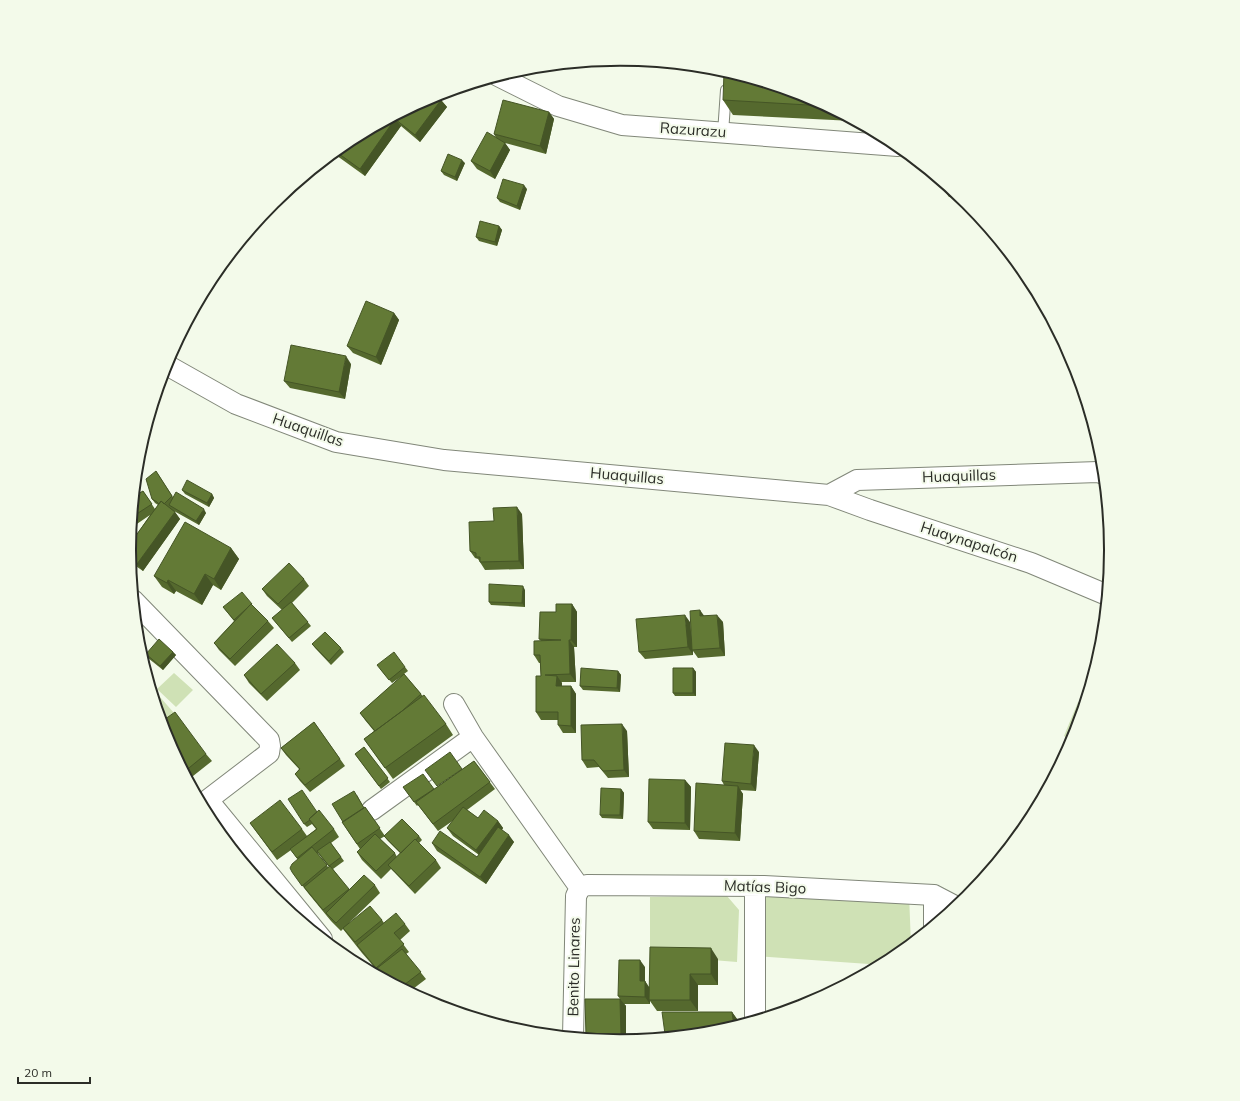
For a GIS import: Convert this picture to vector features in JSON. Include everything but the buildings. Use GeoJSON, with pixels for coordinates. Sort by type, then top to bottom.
{"type":"FeatureCollection","features":[{"type":"Feature","properties":{"kind":"street","name":"Razurazu"},"geometry":{"type":"LineString","coordinates":[[506,80],[558,106],[622,125],[884,145]]}},
{"type":"Feature","properties":{"kind":"street","name":"Huaquillas"},"geometry":{"type":"LineString","coordinates":[[171,367],[236,404],[336,442],[444,460],[829,495],[857,480],[1098,472]]}},
{"type":"Feature","properties":{"kind":"street","name":"Huaynapalcón"},"geometry":{"type":"LineString","coordinates":[[829,495],[1031,563],[1102,593]]}},
{"type":"Feature","properties":{"kind":"street"},"geometry":{"type":"LineString","coordinates":[[139,606],[269,740],[269,753],[205,802]]}},
{"type":"Feature","properties":{"kind":"street"},"geometry":{"type":"LineString","coordinates":[[454,704],[473,737],[578,892]]}},
{"type":"Feature","properties":{"kind":"street"},"geometry":{"type":"LineString","coordinates":[[372,810],[473,737]]}},
{"type":"Feature","properties":{"kind":"street"},"geometry":{"type":"LineString","coordinates":[[208,805],[303,916]]}},
{"type":"Feature","properties":{"kind":"street","name":"Matías Bigo"},"geometry":{"type":"LineString","coordinates":[[578,892],[587,885],[755,886],[934,895],[951,904]]}},
{"type":"Feature","properties":{"kind":"street"},"geometry":{"type":"LineString","coordinates":[[755,886],[755,1015]]}},
{"type":"Feature","properties":{"kind":"street","name":"Benito Linares"},"geometry":{"type":"LineString","coordinates":[[573,1033],[578,892]]}},
{"type":"Feature","properties":{"kind":"street"},"geometry":{"type":"LineString","coordinates":[[934,895],[934,919]]}},
{"type":"Feature","properties":{"kind":"lane"},"geometry":{"type":"LineString","coordinates":[[723,133],[727,80]]}},
{"type":"Feature","properties":{"kind":"green space"},"geometry":{"type":"Polygon","coordinates":[[[174,673],[193,690],[176,707],[157,689],[174,673]]]}},
{"type":"Feature","properties":{"kind":"green space"},"geometry":{"type":"Polygon","coordinates":[[[157,694],[174,713],[166,719],[157,694]]]}},
{"type":"Feature","properties":{"kind":"green space"},"geometry":{"type":"Polygon","coordinates":[[[1078,702],[1080,703],[1068,736],[1067,738],[1064,736],[1078,702]]]}},
{"type":"Feature","properties":{"kind":"green space"},"geometry":{"type":"Polygon","coordinates":[[[764,886],[909,894],[911,938],[871,964],[755,956],[764,886]]]}},
{"type":"Feature","properties":{"kind":"green space"},"geometry":{"type":"Polygon","coordinates":[[[727,896],[739,910],[737,962],[650,955],[650,897],[727,896]]]}}]}
